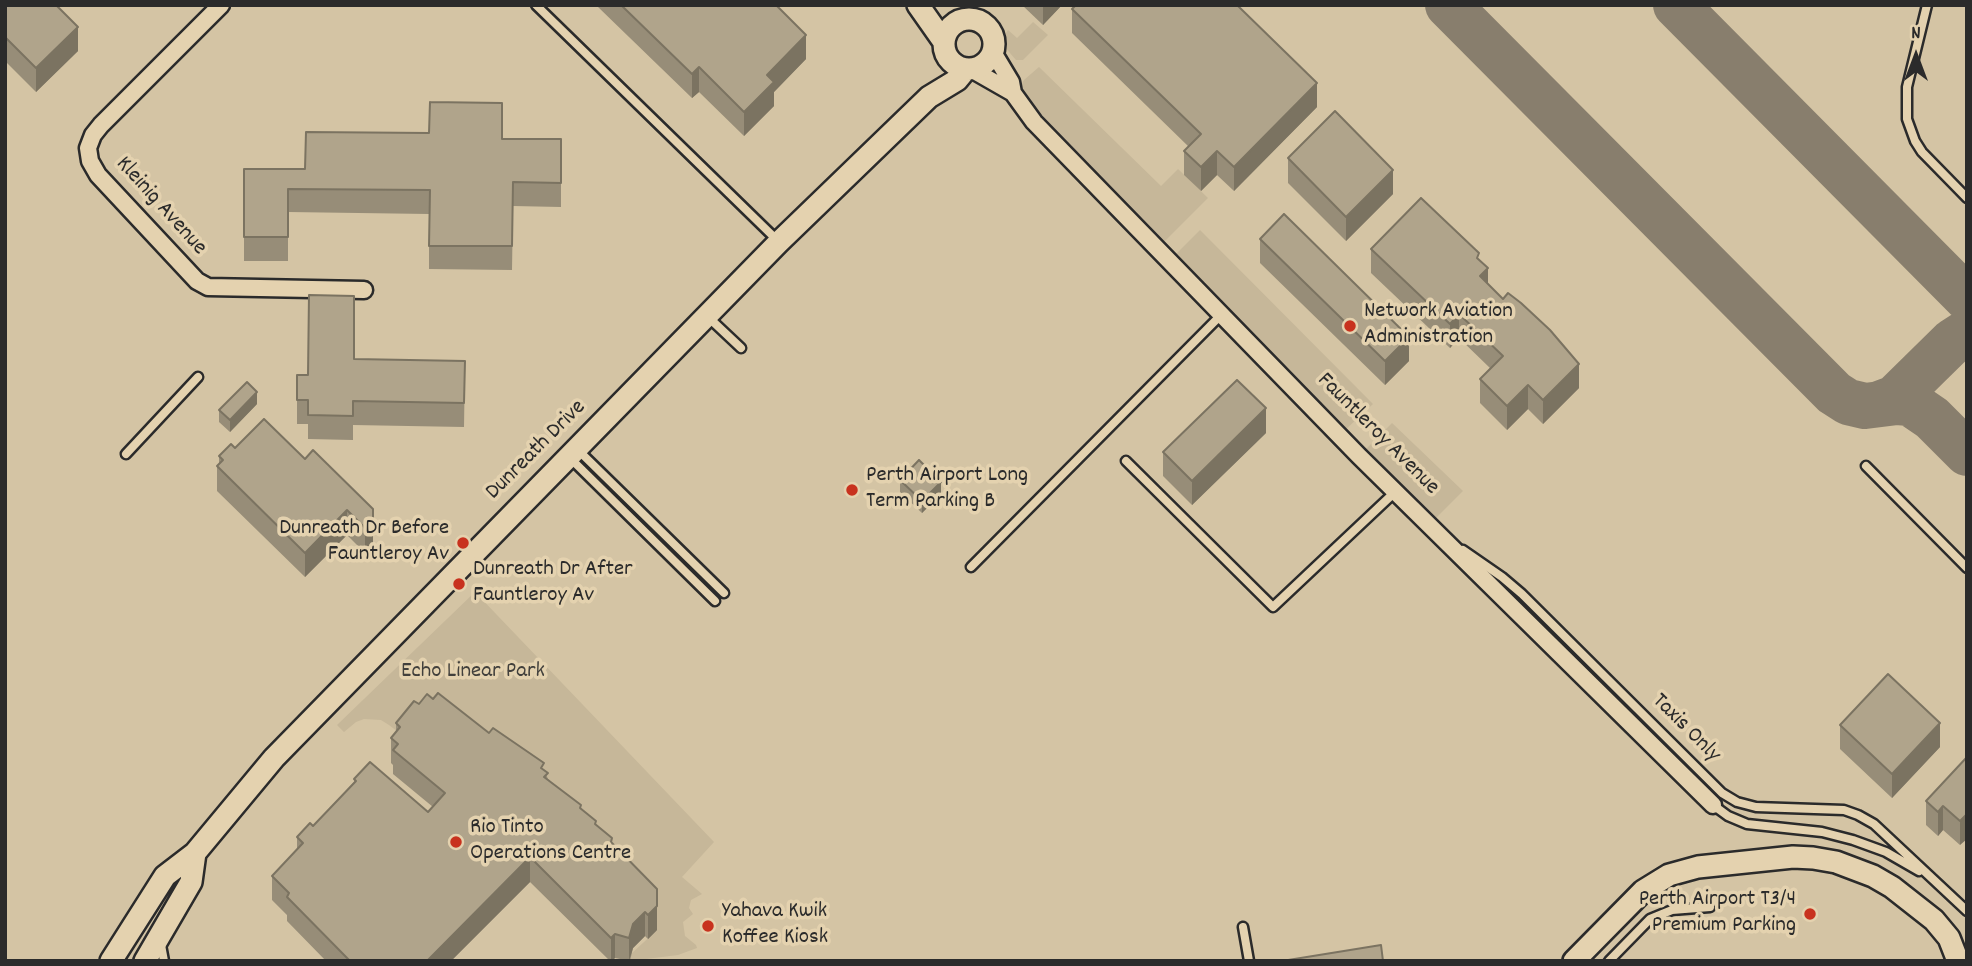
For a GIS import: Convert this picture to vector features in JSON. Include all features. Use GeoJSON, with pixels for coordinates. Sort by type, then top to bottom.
{"type":"FeatureCollection","features":[{"type":"Feature","properties":{"kind":"main road"},"geometry":{"type":"LineString","coordinates":[[921,8],[960,21],[975,20],[987,27],[993,38],[993,52],[982,65],[968,69],[955,64],[921,8]]}},
{"type":"Feature","properties":{"kind":"main road"},"geometry":{"type":"LineString","coordinates":[[945,47],[948,30],[960,21]]}},
{"type":"Feature","properties":{"kind":"main road","name":"Dunreath Drive"},"geometry":{"type":"LineString","coordinates":[[929,97],[945,47]]}},
{"type":"Feature","properties":{"kind":"main road","name":"Dunreath Drive"},"geometry":{"type":"LineString","coordinates":[[111,961],[165,876],[195,853],[274,758],[779,242],[929,97],[957,80],[968,69]]}},
{"type":"Feature","properties":{"kind":"main road","name":"Dunreath Drive"},"geometry":{"type":"LineString","coordinates":[[145,961],[191,882],[195,853]]}},
{"type":"Feature","properties":{"kind":"main road"},"geometry":{"type":"LineString","coordinates":[[1574,961],[1643,891],[1669,875],[1709,865],[1793,857],[1845,865],[1892,887],[1934,920],[1949,938],[1958,961]]}},
{"type":"Feature","properties":{"kind":"street","name":"Kleinig Avenue"},"geometry":{"type":"LineString","coordinates":[[221,5],[101,125],[88,148],[90,161],[98,175],[197,281],[208,287],[364,290]]}},
{"type":"Feature","properties":{"kind":"street","name":"Fauntleroy Avenue"},"geometry":{"type":"LineString","coordinates":[[993,52],[1011,82],[1013,93],[1034,122],[1395,492],[1713,805]]}},
{"type":"Feature","properties":{"kind":"street","name":"Fauntleroy Avenue"},"geometry":{"type":"LineString","coordinates":[[968,69],[1013,93]]}},
{"type":"Feature","properties":{"kind":"lane"},"geometry":{"type":"LineString","coordinates":[[536,5],[779,242]]}},
{"type":"Feature","properties":{"kind":"lane"},"geometry":{"type":"LineString","coordinates":[[1927,5],[1907,88],[1907,119],[1914,141],[1922,152],[1967,198]]}},
{"type":"Feature","properties":{"kind":"lane"},"geometry":{"type":"LineString","coordinates":[[971,567],[1221,315]]}},
{"type":"Feature","properties":{"kind":"lane"},"geometry":{"type":"LineString","coordinates":[[707,316],[741,348]]}},
{"type":"Feature","properties":{"kind":"lane"},"geometry":{"type":"LineString","coordinates":[[126,454],[198,377]]}},
{"type":"Feature","properties":{"kind":"lane"},"geometry":{"type":"LineString","coordinates":[[573,452],[724,593]]}},
{"type":"Feature","properties":{"kind":"lane"},"geometry":{"type":"LineString","coordinates":[[573,452],[715,601]]}},
{"type":"Feature","properties":{"kind":"lane"},"geometry":{"type":"LineString","coordinates":[[1126,461],[1273,607],[1395,492]]}},
{"type":"Feature","properties":{"kind":"lane"},"geometry":{"type":"LineString","coordinates":[[1866,466],[1967,568]]}},
{"type":"Feature","properties":{"kind":"lane","name":"Taxis Only"},"geometry":{"type":"LineString","coordinates":[[1440,536],[1502,576],[1522,594],[1723,793],[1737,802],[1756,807],[1844,810],[1858,815],[1874,824],[1934,880]]}},
{"type":"Feature","properties":{"kind":"lane"},"geometry":{"type":"LineString","coordinates":[[1713,805],[1728,816],[1747,824],[1822,832],[1885,852],[1934,880],[1967,911]]}},
{"type":"Feature","properties":{"kind":"lane"},"geometry":{"type":"LineString","coordinates":[[1609,961],[1650,919],[1672,911],[1710,907]]}},
{"type":"Feature","properties":{"kind":"lane"},"geometry":{"type":"LineString","coordinates":[[1243,927],[1249,961]]}},
{"type":"Feature","properties":{"kind":"lane"},"geometry":{"type":"LineString","coordinates":[[161,931],[164,961]]}},
{"type":"Feature","properties":{"kind":"shaded area"},"geometry":{"type":"Polygon","coordinates":[[[5,5],[1967,5],[1967,961],[5,961],[5,5]]]}},
{"type":"Feature","properties":{"kind":"green space"},"geometry":{"type":"Polygon","coordinates":[[[1033,22],[1048,35],[1023,60],[1016,60],[1004,46],[1006,33],[1008,30],[1017,38],[1033,22]]]}},
{"type":"Feature","properties":{"kind":"green space"},"geometry":{"type":"Polygon","coordinates":[[[1039,67],[1161,186],[1178,169],[1208,198],[1161,245],[1026,104],[1020,94],[1020,87],[1039,67]]]}},
{"type":"Feature","properties":{"kind":"green space"},"geometry":{"type":"Polygon","coordinates":[[[1200,230],[1373,404],[1344,431],[1173,257],[1200,230]]]}},
{"type":"Feature","properties":{"kind":"green space"},"geometry":{"type":"Polygon","coordinates":[[[1392,423],[1463,491],[1429,525],[1359,456],[1392,423]]]}},
{"type":"Feature","properties":{"kind":"green space","name":"Echo Linear Park"},"geometry":{"type":"Polygon","coordinates":[[[475,592],[714,842],[682,877],[702,894],[691,900],[689,908],[693,914],[683,922],[685,936],[697,948],[678,955],[630,961],[631,954],[657,930],[389,725],[381,720],[364,719],[344,732],[337,725],[475,592]]]}},
{"type":"Feature","properties":{"kind":"building"},"geometry":{"type":"Polygon","coordinates":[[[5,5],[56,5],[78,27],[36,68],[5,37],[5,5]]]}},
{"type":"Feature","properties":{"kind":"building"},"geometry":{"type":"Polygon","coordinates":[[[621,5],[776,5],[806,35],[767,75],[774,82],[744,112],[699,67],[692,74],[621,5]]]}},
{"type":"Feature","properties":{"kind":"building"},"geometry":{"type":"Polygon","coordinates":[[[1076,5],[1237,5],[1317,83],[1234,167],[1217,151],[1201,167],[1184,151],[1201,134],[1072,9],[1076,5]]]}},
{"type":"Feature","properties":{"kind":"building"},"geometry":{"type":"Polygon","coordinates":[[[430,102],[502,103],[502,139],[561,139],[561,183],[513,182],[512,246],[429,246],[430,190],[288,189],[288,237],[244,237],[244,169],[305,169],[306,132],[429,133],[430,102]]]}},
{"type":"Feature","properties":{"kind":"building"},"geometry":{"type":"Polygon","coordinates":[[[1335,111],[1393,170],[1346,217],[1288,158],[1335,111]]]}},
{"type":"Feature","properties":{"kind":"building"},"geometry":{"type":"Polygon","coordinates":[[[1421,198],[1479,253],[1477,258],[1488,268],[1480,276],[1503,299],[1508,293],[1521,303],[1550,330],[1579,364],[1543,400],[1528,385],[1507,406],[1480,379],[1503,356],[1459,314],[1450,324],[1371,249],[1421,198]]]}},
{"type":"Feature","properties":{"kind":"building"},"geometry":{"type":"Polygon","coordinates":[[[1284,214],[1409,337],[1385,361],[1260,239],[1284,214]]]}},
{"type":"Feature","properties":{"kind":"building"},"geometry":{"type":"Polygon","coordinates":[[[309,295],[354,296],[354,359],[465,361],[464,403],[353,401],[353,416],[308,415],[308,400],[297,400],[297,375],[308,375],[309,295]]]}},
{"type":"Feature","properties":{"kind":"building"},"geometry":{"type":"Polygon","coordinates":[[[1237,380],[1266,408],[1192,481],[1163,452],[1237,380]]]}},
{"type":"Feature","properties":{"kind":"building"},"geometry":{"type":"Polygon","coordinates":[[[247,382],[257,392],[230,420],[219,410],[247,382]]]}},
{"type":"Feature","properties":{"kind":"building"},"geometry":{"type":"Polygon","coordinates":[[[264,419],[305,459],[313,450],[373,509],[373,520],[365,528],[347,510],[305,553],[217,466],[223,460],[219,456],[231,444],[235,448],[264,419]]]}},
{"type":"Feature","properties":{"kind":"building"},"geometry":{"type":"Polygon","coordinates":[[[919,460],[941,482],[922,501],[900,480],[919,460]]]}},
{"type":"Feature","properties":{"kind":"building"},"geometry":{"type":"Polygon","coordinates":[[[1888,674],[1940,723],[1892,774],[1840,725],[1888,674]]]}},
{"type":"Feature","properties":{"kind":"building","name":"Rio Tinto Operations Centre"},"geometry":{"type":"Polygon","coordinates":[[[438,693],[489,733],[493,728],[544,763],[541,768],[548,773],[544,777],[581,805],[580,808],[596,821],[595,824],[612,838],[611,842],[657,889],[657,906],[648,915],[645,912],[633,924],[629,938],[615,934],[611,938],[530,857],[427,961],[350,961],[287,897],[289,893],[272,876],[303,843],[297,837],[310,823],[313,826],[356,781],[354,779],[370,762],[428,812],[445,793],[393,750],[398,744],[391,738],[400,727],[396,723],[414,701],[419,704],[427,694],[433,699],[438,693]]]}},
{"type":"Feature","properties":{"kind":"building"},"geometry":{"type":"Polygon","coordinates":[[[1967,757],[1967,814],[1960,821],[1943,806],[1938,812],[1926,801],[1967,757]]]}},
{"type":"Feature","properties":{"kind":"building"},"geometry":{"type":"Polygon","coordinates":[[[1381,945],[1383,961],[1282,961],[1381,945]]]}},
{"type":"Feature","properties":{"kind":"taxiway"},"geometry":{"type":"LineString","coordinates":[[1448,5],[1834,393],[1848,402],[1865,406],[1910,403],[1932,418],[1967,453]]}},
{"type":"Feature","properties":{"kind":"taxiway"},"geometry":{"type":"LineString","coordinates":[[1676,5],[1967,298]]}},
{"type":"Feature","properties":{"kind":"taxiway"},"geometry":{"type":"LineString","coordinates":[[1879,404],[1895,398],[1953,341],[1967,332]]}},
{"type":"Feature","properties":{"kind":"place","name":"Network Aviation Administration"},"geometry":{"type":"Point","coordinates":[1350,326]}},
{"type":"Feature","properties":{"kind":"place","name":"Perth Airport Long Term Parking B"},"geometry":{"type":"Point","coordinates":[852,490]}},
{"type":"Feature","properties":{"kind":"place","name":"Dunreath Dr Before Fauntleroy Av"},"geometry":{"type":"Point","coordinates":[463,543]}},
{"type":"Feature","properties":{"kind":"place","name":"Dunreath Dr After Fauntleroy Av"},"geometry":{"type":"Point","coordinates":[459,584]}},
{"type":"Feature","properties":{"kind":"place","name":"Rio Tinto Operations Centre"},"geometry":{"type":"Point","coordinates":[456,842]}},
{"type":"Feature","properties":{"kind":"place","name":"Perth Airport T3/4 Premium Parking"},"geometry":{"type":"Point","coordinates":[1810,914]}},
{"type":"Feature","properties":{"kind":"place","name":"Yahava Kwik Koffee Kiosk"},"geometry":{"type":"Point","coordinates":[708,926]}}]}
